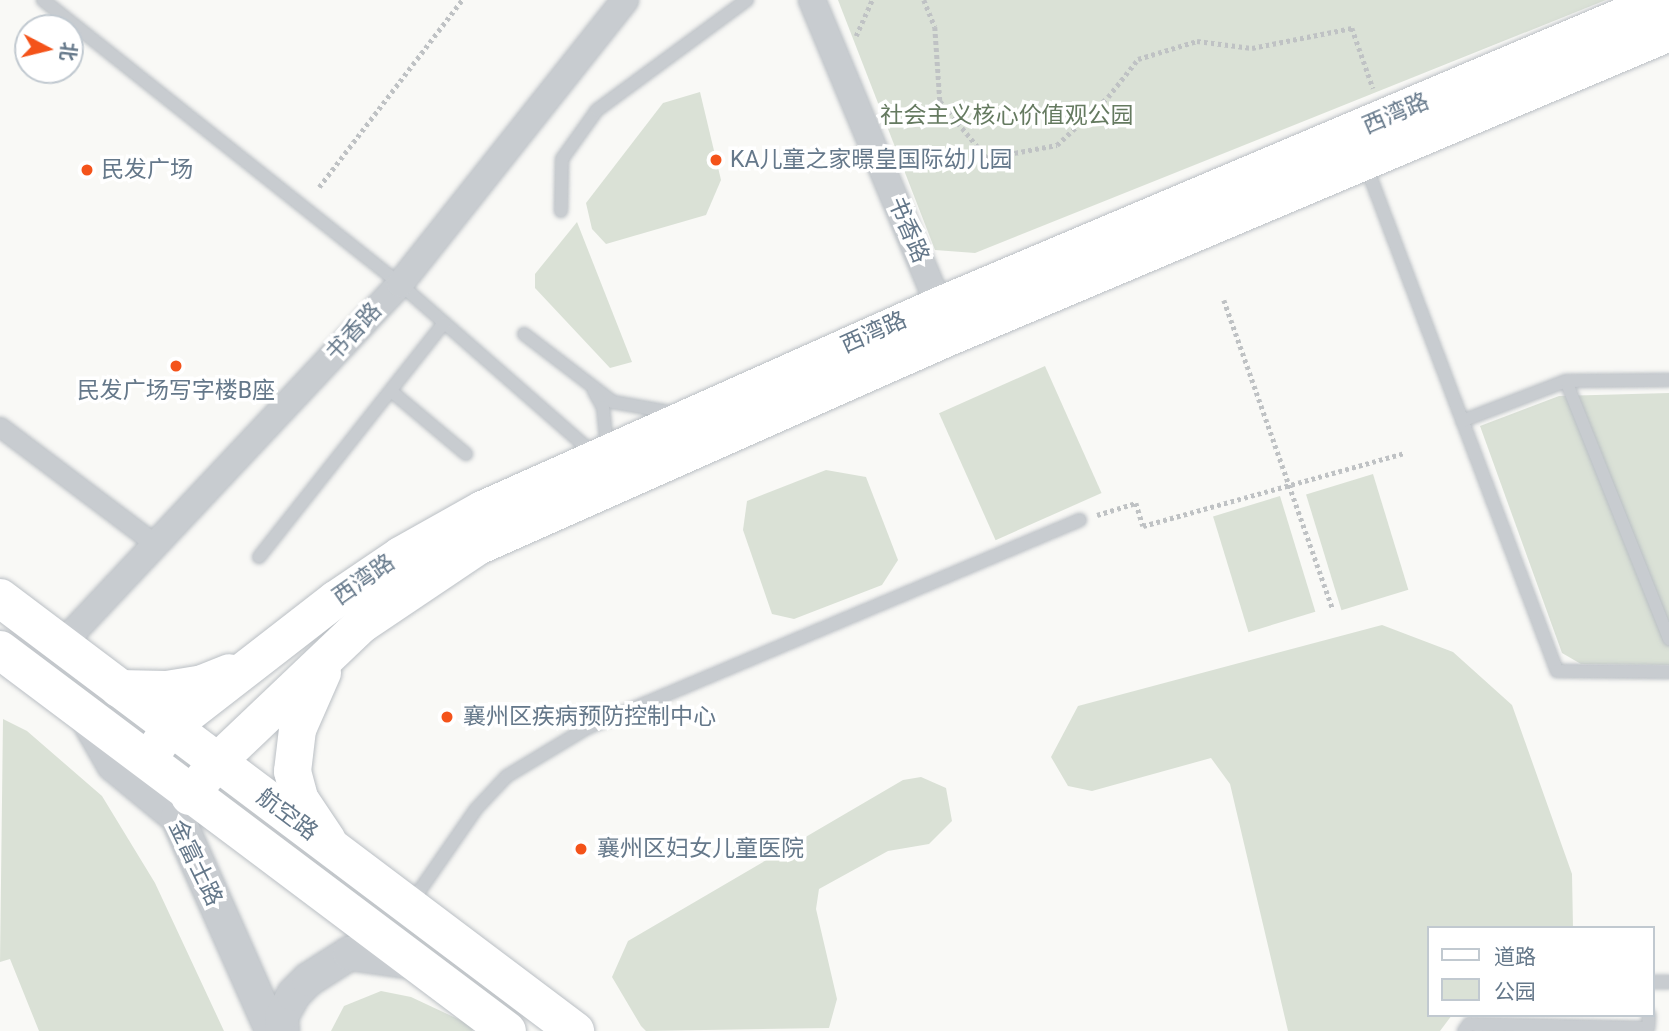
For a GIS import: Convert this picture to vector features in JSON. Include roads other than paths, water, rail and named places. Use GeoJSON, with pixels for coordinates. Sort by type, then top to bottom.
{"type":"FeatureCollection","features":[{"type":"Feature","properties":{"kind":"main road","name":"西湾路"},"geometry":{"type":"LineString","coordinates":[[145,763],[170,727],[256,661],[400,555],[482,509],[939,305],[1660,0]]}},
{"type":"Feature","properties":{"kind":"main road","name":"西湾路"},"geometry":{"type":"LineString","coordinates":[[183,806],[216,762],[361,624],[477,546],[943,339],[1669,32]]}},
{"type":"Feature","properties":{"kind":"main road","name":"航空路"},"geometry":{"type":"LineString","coordinates":[[0,598],[575,1031]]}},
{"type":"Feature","properties":{"kind":"main road"},"geometry":{"type":"LineString","coordinates":[[335,649],[308,696],[297,729],[292,771],[299,798],[336,852]]}},
{"type":"Feature","properties":{"kind":"main road","name":"航空路"},"geometry":{"type":"LineString","coordinates":[[0,650],[145,763],[183,806],[414,962],[499,1029]]}},
{"type":"Feature","properties":{"kind":"main road"},"geometry":{"type":"LineString","coordinates":[[118,688],[166,689],[202,683],[256,661]]}},
{"type":"Feature","properties":{"kind":"street","name":"书香路"},"geometry":{"type":"LineString","coordinates":[[61,645],[400,284],[625,0]]}},
{"type":"Feature","properties":{"kind":"street","name":"书香路"},"geometry":{"type":"LineString","coordinates":[[810,4],[939,305]]}},
{"type":"Feature","properties":{"kind":"street"},"geometry":{"type":"LineString","coordinates":[[0,427],[155,544]]}},
{"type":"Feature","properties":{"kind":"street","name":"金富士路"},"geometry":{"type":"LineString","coordinates":[[86,718],[113,764],[183,806]]}},
{"type":"Feature","properties":{"kind":"street"},"geometry":{"type":"LineString","coordinates":[[183,806],[278,1026]]}},
{"type":"Feature","properties":{"kind":"street"},"geometry":{"type":"LineString","coordinates":[[278,1026],[308,979],[349,953],[414,962]]}},
{"type":"Feature","properties":{"kind":"lane"},"geometry":{"type":"LineString","coordinates":[[43,0],[400,284],[603,457]]}},
{"type":"Feature","properties":{"kind":"lane"},"geometry":{"type":"LineString","coordinates":[[561,211],[562,159],[597,110],[747,0]]}},
{"type":"Feature","properties":{"kind":"lane"},"geometry":{"type":"LineString","coordinates":[[1364,159],[1556,671],[1669,672]]}},
{"type":"Feature","properties":{"kind":"lane"},"geometry":{"type":"LineString","coordinates":[[259,557],[444,323]]}},
{"type":"Feature","properties":{"kind":"lane"},"geometry":{"type":"LineString","coordinates":[[524,334],[594,391],[641,410],[692,413]]}},
{"type":"Feature","properties":{"kind":"lane"},"geometry":{"type":"LineString","coordinates":[[1462,421],[1566,381],[1669,380]]}},
{"type":"Feature","properties":{"kind":"lane"},"geometry":{"type":"LineString","coordinates":[[1566,381],[1669,639]]}},
{"type":"Feature","properties":{"kind":"lane"},"geometry":{"type":"LineString","coordinates":[[391,391],[466,454]]}},
{"type":"Feature","properties":{"kind":"lane"},"geometry":{"type":"LineString","coordinates":[[594,391],[603,407],[603,457]]}},
{"type":"Feature","properties":{"kind":"lane"},"geometry":{"type":"LineString","coordinates":[[409,906],[477,809],[507,776],[587,728],[1080,520]]}},
{"type":"Feature","properties":{"kind":"lane"},"geometry":{"type":"LineString","coordinates":[[1464,1031],[1469,1024],[1648,1028],[1649,1017]]}},
{"type":"Feature","properties":{"kind":"place","name":"KA儿童之家暻皇国际幼儿园"},"geometry":{"type":"Point","coordinates":[716,160]}},
{"type":"Feature","properties":{"kind":"place","name":"民发广场"},"geometry":{"type":"Point","coordinates":[87,170]}},
{"type":"Feature","properties":{"kind":"place","name":"民发广场写字楼B座"},"geometry":{"type":"Point","coordinates":[176,366]}},
{"type":"Feature","properties":{"kind":"place","name":"襄州区疾病预防控制中心"},"geometry":{"type":"Point","coordinates":[447,717]}},
{"type":"Feature","properties":{"kind":"place","name":"襄州区妇女儿童医院"},"geometry":{"type":"Point","coordinates":[581,849]}},
{"type":"Feature","properties":{"kind":"park label","name":"社会主义核心价值观公园"},"geometry":{"type":"Point","coordinates":[1007,116]}}]}
